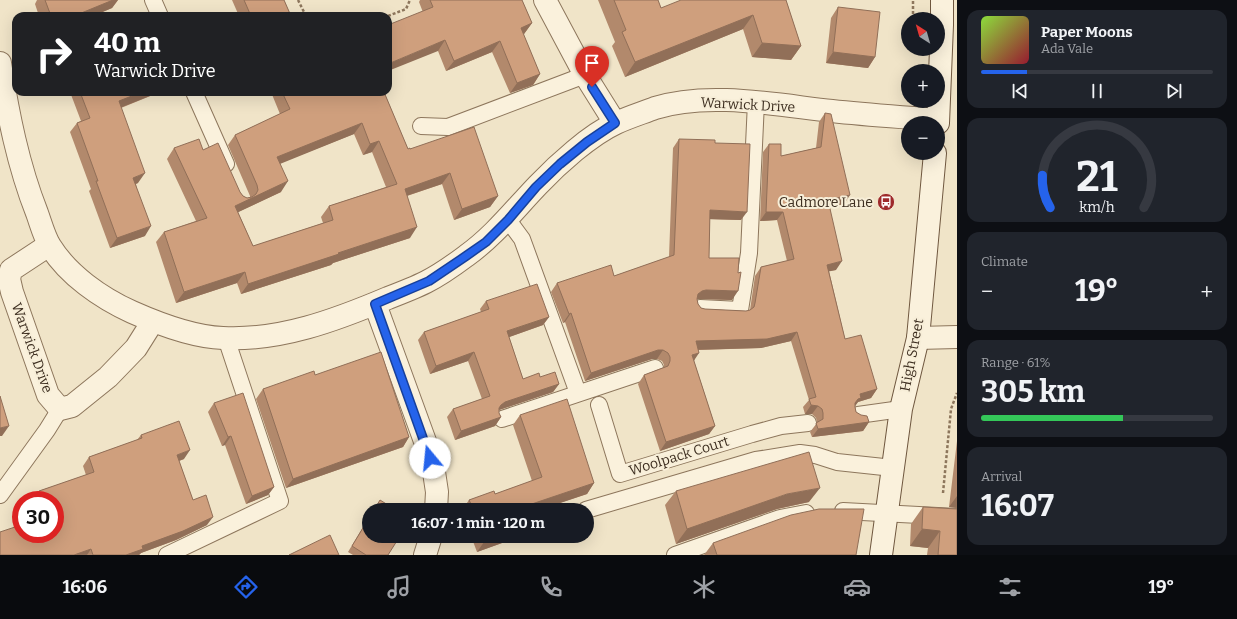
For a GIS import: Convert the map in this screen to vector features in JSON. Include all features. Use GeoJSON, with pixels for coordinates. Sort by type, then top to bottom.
{"type":"FeatureCollection","features":[{"type":"Feature","properties":{"kind":"street"},"geometry":{"type":"LineString","coordinates":[[545,0],[585,75],[615,123]]}},
{"type":"Feature","properties":{"kind":"street"},"geometry":{"type":"LineString","coordinates":[[938,116],[942,0]]}},
{"type":"Feature","properties":{"kind":"street","name":"Warwick Drive"},"geometry":{"type":"LineString","coordinates":[[0,64],[10,124],[32,201],[49,245],[61,260],[76,277],[114,304],[153,321],[199,335],[226,338],[256,337],[292,331],[334,320],[429,281],[486,242],[508,220],[536,187],[560,164],[587,142],[615,123],[658,107],[713,100],[756,102],[837,112],[901,118]]}},
{"type":"Feature","properties":{"kind":"street","name":"High Street"},"geometry":{"type":"LineString","coordinates":[[881,555],[902,409],[918,338],[934,160]]}},
{"type":"Feature","properties":{"kind":"street","name":"Warwick Drive"},"geometry":{"type":"LineString","coordinates":[[49,245],[11,270],[9,279],[12,292],[48,395],[60,409],[72,406],[108,378],[136,348],[153,321]]}},
{"type":"Feature","properties":{"kind":"street"},"geometry":{"type":"LineString","coordinates":[[375,304],[428,451],[434,472],[437,492],[436,503]]}},
{"type":"Feature","properties":{"kind":"street"},"geometry":{"type":"LineString","coordinates":[[918,338],[957,337]]}},
{"type":"Feature","properties":{"kind":"street"},"geometry":{"type":"LineString","coordinates":[[425,555],[429,543]]}},
{"type":"Feature","properties":{"kind":"lane"},"geometry":{"type":"LineString","coordinates":[[153,0],[158,12]]}},
{"type":"Feature","properties":{"kind":"lane"},"geometry":{"type":"LineString","coordinates":[[421,126],[448,127],[585,75]]}},
{"type":"Feature","properties":{"kind":"lane"},"geometry":{"type":"LineString","coordinates":[[196,96],[232,178]]}},
{"type":"Feature","properties":{"kind":"lane"},"geometry":{"type":"LineString","coordinates":[[700,308],[740,310],[750,253],[756,102]]}},
{"type":"Feature","properties":{"kind":"lane"},"geometry":{"type":"LineString","coordinates":[[508,220],[522,239],[578,393]]}},
{"type":"Feature","properties":{"kind":"lane"},"geometry":{"type":"LineString","coordinates":[[167,555],[280,501],[226,338]]}},
{"type":"Feature","properties":{"kind":"lane"},"geometry":{"type":"LineString","coordinates":[[502,419],[655,368]]}},
{"type":"Feature","properties":{"kind":"lane","name":"Woolpack Court"},"geometry":{"type":"LineString","coordinates":[[599,405],[620,474],[781,426],[808,423]]}},
{"type":"Feature","properties":{"kind":"lane"},"geometry":{"type":"LineString","coordinates":[[0,495],[47,430],[60,409]]}},
{"type":"Feature","properties":{"kind":"lane"},"geometry":{"type":"LineString","coordinates":[[858,415],[902,409]]}},
{"type":"Feature","properties":{"kind":"lane"},"geometry":{"type":"LineString","coordinates":[[594,508],[756,460],[780,455],[800,453],[815,455],[837,462],[893,468]]}},
{"type":"Feature","properties":{"kind":"lane"},"geometry":{"type":"LineString","coordinates":[[675,555],[780,518],[810,512],[827,511],[957,518]]}},
{"type":"Feature","properties":{"kind":"path"},"geometry":{"type":"LineString","coordinates":[[298,0],[304,12]]}},
{"type":"Feature","properties":{"kind":"path"},"geometry":{"type":"LineString","coordinates":[[392,14],[406,9],[410,0]]}},
{"type":"Feature","properties":{"kind":"path"},"geometry":{"type":"LineString","coordinates":[[913,0],[913,12]]}},
{"type":"Feature","properties":{"kind":"path"},"geometry":{"type":"LineString","coordinates":[[940,517],[951,409],[957,393]]}},
{"type":"Feature","properties":{"kind":"building"},"geometry":{"type":"Polygon","coordinates":[[[45,0],[113,0],[84,12],[50,12],[45,0]]]}},
{"type":"Feature","properties":{"kind":"building"},"geometry":{"type":"Polygon","coordinates":[[[244,0],[284,0],[289,12],[249,12],[244,0]]]}},
{"type":"Feature","properties":{"kind":"building"},"geometry":{"type":"Polygon","coordinates":[[[430,0],[522,0],[532,23],[521,28],[540,74],[517,83],[500,41],[454,61],[445,40],[392,62],[392,23],[433,7],[430,0]]]}},
{"type":"Feature","properties":{"kind":"building"},"geometry":{"type":"Polygon","coordinates":[[[614,0],[658,0],[661,8],[681,0],[786,0],[801,46],[762,43],[753,15],[635,62],[622,32],[626,30],[614,0]]]}},
{"type":"Feature","properties":{"kind":"building"},"geometry":{"type":"Polygon","coordinates":[[[838,7],[880,12],[875,57],[833,52],[838,7]]]}},
{"type":"Feature","properties":{"kind":"building"},"geometry":{"type":"Polygon","coordinates":[[[82,96],[132,96],[119,101],[145,173],[133,178],[151,226],[117,238],[77,123],[90,118],[82,96]]]}},
{"type":"Feature","properties":{"kind":"building"},"geometry":{"type":"Polygon","coordinates":[[[284,96],[386,96],[408,149],[474,127],[498,196],[462,209],[450,173],[405,189],[417,227],[248,284],[245,272],[184,292],[164,232],[207,218],[174,148],[199,139],[203,150],[218,143],[240,192],[247,198],[252,197],[258,190],[257,185],[235,135],[290,109],[284,96]],[[362,123],[277,157],[288,181],[235,206],[253,246],[333,220],[329,206],[397,184],[379,141],[370,144],[362,123]]]}},
{"type":"Feature","properties":{"kind":"building"},"geometry":{"type":"Polygon","coordinates":[[[825,113],[831,114],[850,195],[828,200],[842,261],[827,265],[845,339],[861,335],[877,389],[860,394],[861,398],[855,403],[856,412],[867,416],[869,422],[818,429],[816,423],[823,419],[823,413],[822,409],[818,406],[811,405],[809,399],[816,397],[797,332],[767,339],[696,341],[699,353],[692,355],[715,426],[666,442],[644,375],[668,366],[670,357],[668,353],[663,350],[658,350],[591,373],[571,313],[569,314],[557,283],[611,265],[614,276],[674,255],[679,139],[715,140],[715,143],[750,144],[747,212],[710,210],[709,258],[739,258],[738,273],[741,272],[738,291],[706,290],[698,294],[697,299],[701,308],[705,309],[750,310],[754,307],[761,267],[794,259],[783,212],[766,212],[769,144],[781,144],[781,156],[821,147],[825,113]]]}},
{"type":"Feature","properties":{"kind":"building"},"geometry":{"type":"Polygon","coordinates":[[[537,284],[549,317],[507,331],[523,379],[539,373],[540,377],[555,372],[559,384],[505,402],[499,408],[501,417],[461,431],[453,409],[490,396],[474,352],[436,366],[424,332],[489,309],[486,301],[537,284]]]}},
{"type":"Feature","properties":{"kind":"building"},"geometry":{"type":"Polygon","coordinates":[[[381,352],[409,437],[293,479],[263,389],[314,371],[315,375],[381,352]]]}},
{"type":"Feature","properties":{"kind":"building"},"geometry":{"type":"Polygon","coordinates":[[[243,393],[274,487],[252,496],[231,436],[228,437],[214,403],[243,393]]]}},
{"type":"Feature","properties":{"kind":"building"},"geometry":{"type":"Polygon","coordinates":[[[0,396],[9,426],[0,428],[0,396]]]}},
{"type":"Feature","properties":{"kind":"building"},"geometry":{"type":"Polygon","coordinates":[[[567,399],[594,483],[535,503],[470,503],[469,500],[494,491],[495,494],[542,477],[520,415],[567,399]]]}},
{"type":"Feature","properties":{"kind":"building"},"geometry":{"type":"Polygon","coordinates":[[[179,421],[190,450],[177,455],[193,500],[206,495],[213,517],[183,531],[142,546],[143,549],[126,555],[93,555],[91,549],[74,555],[0,555],[0,532],[12,528],[12,543],[64,543],[64,491],[39,491],[94,472],[89,457],[142,438],[141,435],[179,421]]]}},
{"type":"Feature","properties":{"kind":"building"},"geometry":{"type":"Polygon","coordinates":[[[809,452],[820,488],[787,494],[687,529],[676,491],[809,452]]]}},
{"type":"Feature","properties":{"kind":"building"},"geometry":{"type":"Polygon","coordinates":[[[923,507],[957,509],[957,555],[938,555],[940,531],[922,529],[923,507]]]}},
{"type":"Feature","properties":{"kind":"building"},"geometry":{"type":"Polygon","coordinates":[[[819,509],[864,509],[856,555],[717,555],[713,543],[791,515],[819,509]]]}},
{"type":"Feature","properties":{"kind":"building"},"geometry":{"type":"Polygon","coordinates":[[[362,530],[362,543],[396,543],[388,555],[366,555],[352,546],[362,530]]]}},
{"type":"Feature","properties":{"kind":"building"},"geometry":{"type":"Polygon","coordinates":[[[330,535],[339,555],[289,555],[330,535]]]}},
{"type":"Feature","properties":{"kind":"place","name":"Cadmore Lane"},"geometry":{"type":"Point","coordinates":[886,202]}},
{"type":"Feature","properties":{"kind":"route"},"geometry":{"type":"LineString","coordinates":[[430,458],[375,304],[429,281],[486,242],[508,220],[536,187],[560,164],[587,142],[615,123],[592,87]]}}]}
